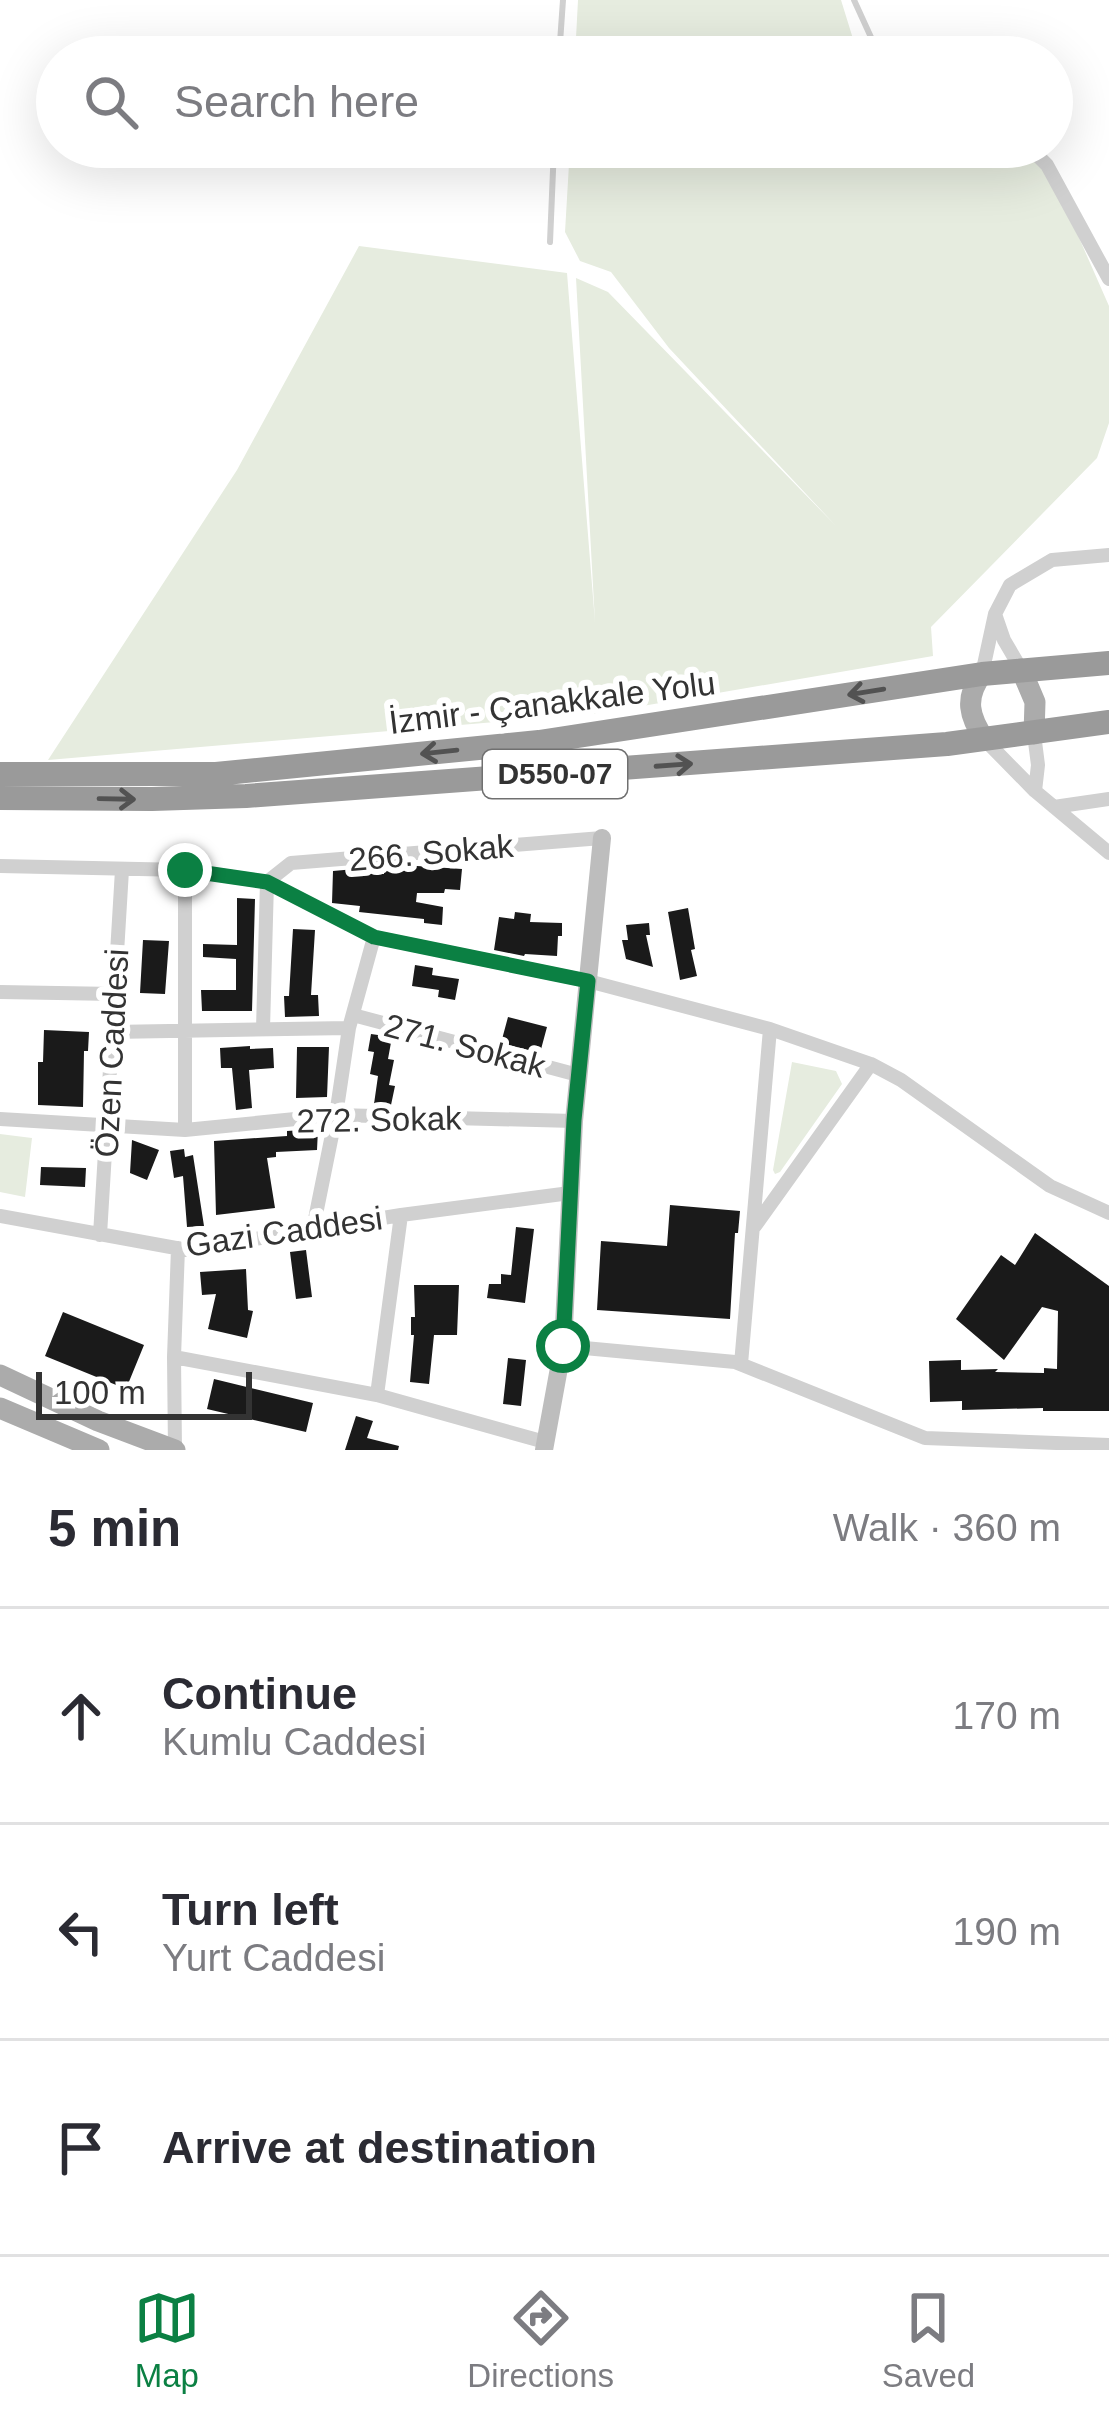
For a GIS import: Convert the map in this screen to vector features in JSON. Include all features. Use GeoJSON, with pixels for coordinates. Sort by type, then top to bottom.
{"type":"FeatureCollection","features":[{"type":"Feature","properties":{"kind":"highway","name":"İzmir - Çanakkale Yolu"},"geometry":{"type":"LineString","coordinates":[[0,774],[216,774],[516,745],[982,674],[1109,662]]}},
{"type":"Feature","properties":{"kind":"highway","name":"İzmir - Çanakkale Yolu"},"geometry":{"type":"LineString","coordinates":[[0,798],[246,796],[985,740],[1109,722]]}},
{"type":"Feature","properties":{"kind":"main road"},"geometry":{"type":"LineString","coordinates":[[1021,669],[1035,702],[1034,734]]}},
{"type":"Feature","properties":{"kind":"main road"},"geometry":{"type":"LineString","coordinates":[[982,674],[969,706],[985,740]]}},
{"type":"Feature","properties":{"kind":"main road"},"geometry":{"type":"LineString","coordinates":[[0,1375],[98,1421],[175,1450]]}},
{"type":"Feature","properties":{"kind":"main road"},"geometry":{"type":"LineString","coordinates":[[0,1408],[99,1450]]}},
{"type":"Feature","properties":{"kind":"street"},"geometry":{"type":"LineString","coordinates":[[1049,168],[1109,280]]}},
{"type":"Feature","properties":{"kind":"street"},"geometry":{"type":"LineString","coordinates":[[982,674],[995,614],[1010,586],[1052,560],[1109,554]]}},
{"type":"Feature","properties":{"kind":"street"},"geometry":{"type":"LineString","coordinates":[[995,614],[1021,669]]}},
{"type":"Feature","properties":{"kind":"street"},"geometry":{"type":"LineString","coordinates":[[1034,734],[1035,791]]}},
{"type":"Feature","properties":{"kind":"street"},"geometry":{"type":"LineString","coordinates":[[985,740],[1035,791],[1109,853]]}},
{"type":"Feature","properties":{"kind":"street"},"geometry":{"type":"LineString","coordinates":[[1054,807],[1109,799]]}},
{"type":"Feature","properties":{"kind":"street"},"geometry":{"type":"LineString","coordinates":[[174,1357],[376,1395],[545,1446],[563,1346],[574,1120],[602,838]]}},
{"type":"Feature","properties":{"kind":"street","name":"266. Sokak"},"geometry":{"type":"LineString","coordinates":[[267,882],[291,863],[602,838]]}},
{"type":"Feature","properties":{"kind":"street"},"geometry":{"type":"LineString","coordinates":[[0,866],[185,870],[267,882],[374,937],[588,981],[770,1029],[871,1064],[901,1080],[1050,1186],[1109,1213]]}},
{"type":"Feature","properties":{"kind":"street","name":"Özen Caddesi"},"geometry":{"type":"LineString","coordinates":[[100,1235],[122,870]]}},
{"type":"Feature","properties":{"kind":"street"},"geometry":{"type":"LineString","coordinates":[[185,870],[185,1130]]}},
{"type":"Feature","properties":{"kind":"street"},"geometry":{"type":"LineString","coordinates":[[263,1029],[267,882]]}},
{"type":"Feature","properties":{"kind":"street"},"geometry":{"type":"LineString","coordinates":[[313,1229],[351,1022],[374,937]]}},
{"type":"Feature","properties":{"kind":"street"},"geometry":{"type":"LineString","coordinates":[[0,992],[115,994]]}},
{"type":"Feature","properties":{"kind":"street","name":"271. Sokak"},"geometry":{"type":"LineString","coordinates":[[112,1032],[351,1022],[578,1075]]}},
{"type":"Feature","properties":{"kind":"street"},"geometry":{"type":"LineString","coordinates":[[741,1364],[770,1029]]}},
{"type":"Feature","properties":{"kind":"street"},"geometry":{"type":"LineString","coordinates":[[754,1227],[871,1064]]}},
{"type":"Feature","properties":{"kind":"street","name":"272. Sokak"},"geometry":{"type":"LineString","coordinates":[[0,1119],[185,1130],[336,1115],[574,1120]]}},
{"type":"Feature","properties":{"kind":"street","name":"Gazi Caddesi"},"geometry":{"type":"LineString","coordinates":[[0,1216],[187,1250],[570,1193]]}},
{"type":"Feature","properties":{"kind":"street"},"geometry":{"type":"LineString","coordinates":[[376,1395],[401,1216]]}},
{"type":"Feature","properties":{"kind":"street"},"geometry":{"type":"LineString","coordinates":[[175,1450],[178,1248]]}},
{"type":"Feature","properties":{"kind":"street"},"geometry":{"type":"LineString","coordinates":[[563,1346],[741,1364],[925,1444],[1109,1445]]}},
{"type":"Feature","properties":{"kind":"lane"},"geometry":{"type":"LineString","coordinates":[[560,36],[563,0]]}},
{"type":"Feature","properties":{"kind":"lane"},"geometry":{"type":"LineString","coordinates":[[854,0],[870,36]]}},
{"type":"Feature","properties":{"kind":"lane"},"geometry":{"type":"LineString","coordinates":[[550,242],[553,168]]}},
{"type":"Feature","properties":{"kind":"shaded area"},"geometry":{"type":"Polygon","coordinates":[[[578,0],[841,0],[852,36],[576,36],[578,0]]]}},
{"type":"Feature","properties":{"kind":"shaded area"},"geometry":{"type":"Polygon","coordinates":[[[569,168],[1048,168],[1109,306],[1109,423],[1097,458],[931,627],[933,656],[602,713],[48,760],[237,470],[359,246],[567,273],[595,622],[576,278],[608,292],[837,527],[669,348],[611,272],[580,261],[565,232],[569,168]]]}},
{"type":"Feature","properties":{"kind":"shaded area"},"geometry":{"type":"Polygon","coordinates":[[[792,1062],[836,1071],[842,1084],[775,1174],[773,1170],[792,1062]]]}},
{"type":"Feature","properties":{"kind":"shaded area"},"geometry":{"type":"Polygon","coordinates":[[[0,1134],[32,1138],[25,1197],[0,1192],[0,1134]]]}},
{"type":"Feature","properties":{"kind":"building"},"geometry":{"type":"Polygon","coordinates":[[[384,867],[462,869],[460,890],[417,893],[416,902],[443,907],[442,925],[332,903],[333,871],[384,874],[384,867]]]}},
{"type":"Feature","properties":{"kind":"building"},"geometry":{"type":"Polygon","coordinates":[[[237,898],[255,899],[252,1011],[202,1011],[201,990],[236,990],[236,959],[203,957],[203,944],[237,945],[237,898]]]}},
{"type":"Feature","properties":{"kind":"building"},"geometry":{"type":"Polygon","coordinates":[[[688,908],[697,976],[680,980],[668,912],[688,908]]]}},
{"type":"Feature","properties":{"kind":"building"},"geometry":{"type":"Polygon","coordinates":[[[515,912],[531,914],[530,922],[562,923],[557,956],[494,950],[499,917],[514,919],[515,912]]]}},
{"type":"Feature","properties":{"kind":"building"},"geometry":{"type":"Polygon","coordinates":[[[649,923],[650,935],[646,935],[653,967],[626,959],[622,940],[628,940],[626,925],[649,923]]]}},
{"type":"Feature","properties":{"kind":"building"},"geometry":{"type":"Polygon","coordinates":[[[293,929],[315,930],[311,995],[318,995],[319,1016],[285,1017],[293,929]]]}},
{"type":"Feature","properties":{"kind":"building"},"geometry":{"type":"Polygon","coordinates":[[[143,940],[169,941],[165,994],[140,993],[143,940]]]}},
{"type":"Feature","properties":{"kind":"building"},"geometry":{"type":"Polygon","coordinates":[[[415,965],[433,968],[432,975],[459,979],[455,1000],[438,997],[439,990],[412,986],[415,965]]]}},
{"type":"Feature","properties":{"kind":"building"},"geometry":{"type":"Polygon","coordinates":[[[508,1017],[547,1027],[540,1053],[501,1043],[508,1017]]]}},
{"type":"Feature","properties":{"kind":"building"},"geometry":{"type":"Polygon","coordinates":[[[44,1030],[89,1032],[83,1107],[38,1105],[44,1030]]]}},
{"type":"Feature","properties":{"kind":"building"},"geometry":{"type":"Polygon","coordinates":[[[371,1034],[392,1037],[389,1085],[395,1086],[391,1105],[374,1104],[378,1076],[370,1074],[371,1034]]]}},
{"type":"Feature","properties":{"kind":"building"},"geometry":{"type":"Polygon","coordinates":[[[297,1047],[329,1047],[327,1097],[296,1098],[297,1047]]]}},
{"type":"Feature","properties":{"kind":"building"},"geometry":{"type":"Polygon","coordinates":[[[220,1048],[273,1048],[274,1068],[249,1070],[252,1108],[236,1110],[232,1068],[221,1068],[220,1048]]]}},
{"type":"Feature","properties":{"kind":"building"},"geometry":{"type":"Polygon","coordinates":[[[318,1129],[317,1150],[276,1152],[276,1157],[267,1158],[275,1208],[216,1215],[214,1141],[318,1129]]]}},
{"type":"Feature","properties":{"kind":"building"},"geometry":{"type":"Polygon","coordinates":[[[132,1140],[159,1150],[147,1180],[130,1173],[132,1140]]]}},
{"type":"Feature","properties":{"kind":"building"},"geometry":{"type":"Polygon","coordinates":[[[184,1149],[185,1157],[193,1155],[204,1226],[187,1227],[183,1176],[174,1178],[170,1151],[184,1149]]]}},
{"type":"Feature","properties":{"kind":"building"},"geometry":{"type":"Polygon","coordinates":[[[41,1167],[86,1168],[85,1187],[40,1185],[41,1167]]]}},
{"type":"Feature","properties":{"kind":"building"},"geometry":{"type":"Polygon","coordinates":[[[670,1205],[740,1211],[730,1319],[597,1310],[601,1241],[667,1246],[670,1205]]]}},
{"type":"Feature","properties":{"kind":"building"},"geometry":{"type":"Polygon","coordinates":[[[516,1227],[534,1229],[525,1303],[487,1298],[489,1284],[501,1284],[501,1274],[511,1275],[516,1227]]]}},
{"type":"Feature","properties":{"kind":"building"},"geometry":{"type":"Polygon","coordinates":[[[1035,1233],[1109,1286],[1109,1411],[962,1410],[962,1401],[930,1402],[929,1361],[961,1360],[961,1370],[1044,1373],[1044,1368],[1057,1369],[1058,1311],[1042,1307],[1004,1360],[956,1319],[1001,1255],[1015,1265],[1035,1233]]]}},
{"type":"Feature","properties":{"kind":"building"},"geometry":{"type":"Polygon","coordinates":[[[306,1250],[312,1297],[296,1299],[290,1252],[306,1250]]]}},
{"type":"Feature","properties":{"kind":"building"},"geometry":{"type":"Polygon","coordinates":[[[246,1269],[248,1310],[253,1311],[247,1338],[208,1329],[216,1294],[202,1295],[200,1272],[246,1269]]]}},
{"type":"Feature","properties":{"kind":"building"},"geometry":{"type":"Polygon","coordinates":[[[414,1285],[459,1285],[457,1335],[434,1335],[429,1384],[410,1382],[414,1285]]]}},
{"type":"Feature","properties":{"kind":"building"},"geometry":{"type":"Polygon","coordinates":[[[63,1312],[144,1345],[126,1389],[45,1356],[63,1312]]]}},
{"type":"Feature","properties":{"kind":"building"},"geometry":{"type":"Polygon","coordinates":[[[508,1358],[526,1360],[521,1406],[503,1404],[508,1358]]]}},
{"type":"Feature","properties":{"kind":"building"},"geometry":{"type":"Polygon","coordinates":[[[214,1379],[313,1403],[306,1432],[207,1409],[214,1379]]]}},
{"type":"Feature","properties":{"kind":"building"},"geometry":{"type":"Polygon","coordinates":[[[356,1416],[373,1421],[367,1438],[399,1446],[398,1450],[345,1450],[356,1416]]]}},
{"type":"Feature","properties":{"kind":"route"},"geometry":{"type":"LineString","coordinates":[[185,870],[267,882],[374,937],[588,981],[574,1120],[563,1346]]}}]}
